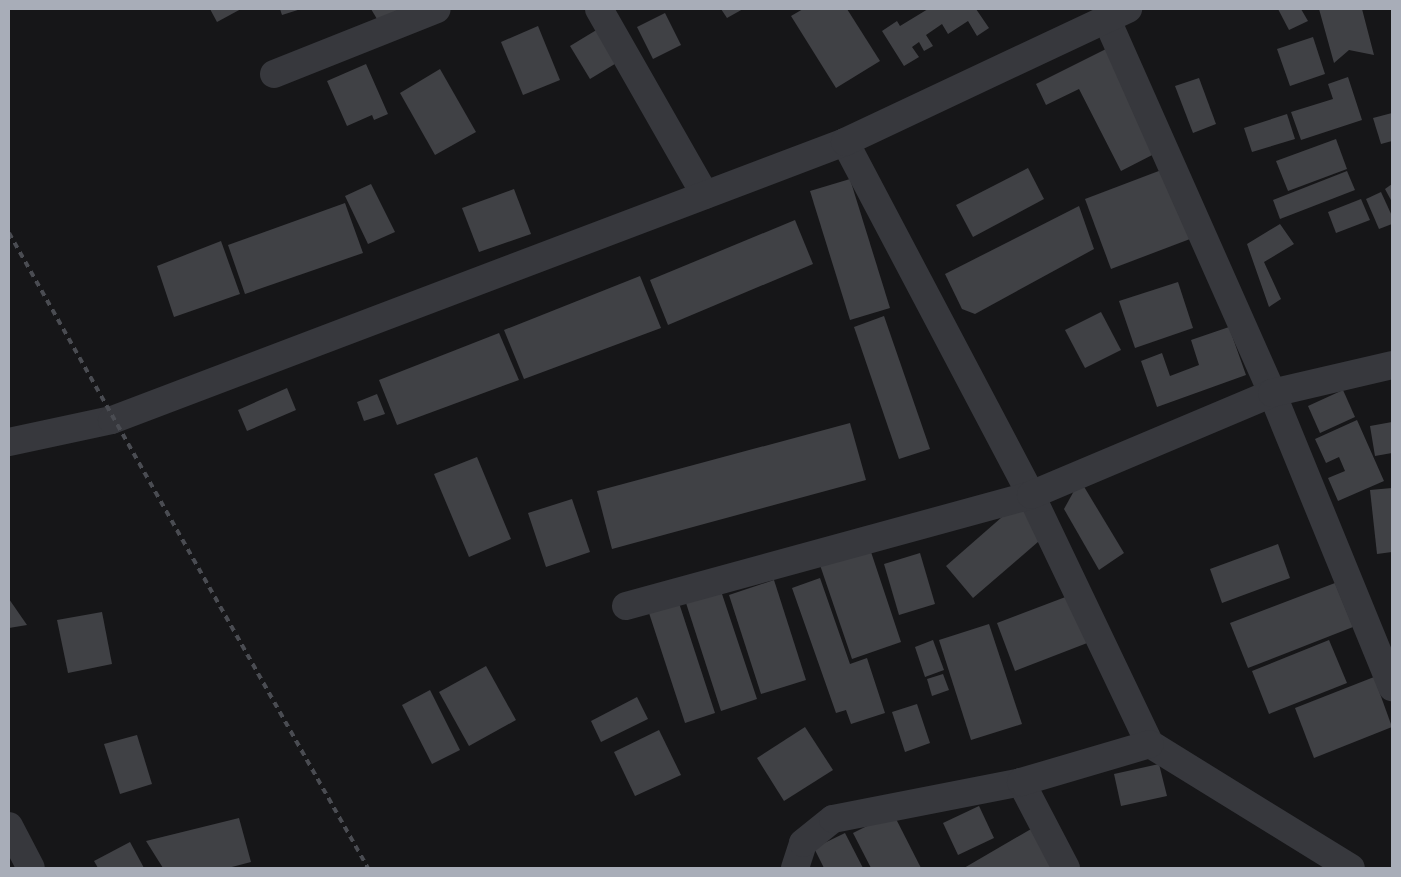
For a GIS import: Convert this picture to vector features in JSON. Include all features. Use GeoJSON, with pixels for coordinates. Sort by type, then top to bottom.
{"type":"FeatureCollection","features":[{"type":"Feature","properties":{"kind":"street"},"geometry":{"type":"LineString","coordinates":[[274,74],[437,9]]}},
{"type":"Feature","properties":{"kind":"street"},"geometry":{"type":"LineString","coordinates":[[599,9],[705,195]]}},
{"type":"Feature","properties":{"kind":"street"},"geometry":{"type":"LineString","coordinates":[[9,442],[112,420],[845,142],[1117,14],[1392,688]]}},
{"type":"Feature","properties":{"kind":"street"},"geometry":{"type":"LineString","coordinates":[[845,142],[1031,495],[1150,744],[1351,868]]}},
{"type":"Feature","properties":{"kind":"street"},"geometry":{"type":"LineString","coordinates":[[626,606],[1031,495],[1272,393],[1392,365]]}},
{"type":"Feature","properties":{"kind":"street"},"geometry":{"type":"LineString","coordinates":[[795,868],[803,843],[833,819],[1021,782],[1150,744]]}},
{"type":"Feature","properties":{"kind":"street"},"geometry":{"type":"LineString","coordinates":[[1021,782],[1066,868]]}},
{"type":"Feature","properties":{"kind":"street"},"geometry":{"type":"LineString","coordinates":[[9,826],[31,868]]}},
{"type":"Feature","properties":{"kind":"building"},"geometry":{"type":"Polygon","coordinates":[[[210,9],[241,9],[217,22],[210,9]]]}},
{"type":"Feature","properties":{"kind":"building"},"geometry":{"type":"Polygon","coordinates":[[[280,9],[301,9],[282,15],[280,9]]]}},
{"type":"Feature","properties":{"kind":"building"},"geometry":{"type":"Polygon","coordinates":[[[371,9],[419,9],[383,29],[371,9]]]}},
{"type":"Feature","properties":{"kind":"building"},"geometry":{"type":"Polygon","coordinates":[[[721,9],[743,9],[727,18],[721,9]]]}},
{"type":"Feature","properties":{"kind":"building"},"geometry":{"type":"Polygon","coordinates":[[[803,9],[847,9],[880,61],[836,88],[791,16],[803,9]]]}},
{"type":"Feature","properties":{"kind":"building"},"geometry":{"type":"Polygon","coordinates":[[[928,9],[976,9],[989,28],[977,36],[968,21],[948,34],[942,24],[926,35],[933,46],[924,51],[919,42],[912,47],[919,57],[904,66],[882,31],[897,21],[900,26],[928,9]]]}},
{"type":"Feature","properties":{"kind":"building"},"geometry":{"type":"Polygon","coordinates":[[[1278,9],[1301,9],[1308,21],[1289,30],[1278,9]]]}},
{"type":"Feature","properties":{"kind":"building"},"geometry":{"type":"Polygon","coordinates":[[[1319,9],[1362,9],[1374,55],[1349,50],[1334,63],[1319,9]]]}},
{"type":"Feature","properties":{"kind":"building"},"geometry":{"type":"Polygon","coordinates":[[[665,13],[681,45],[653,59],[637,27],[665,13]]]}},
{"type":"Feature","properties":{"kind":"building"},"geometry":{"type":"Polygon","coordinates":[[[538,26],[560,80],[523,95],[501,42],[538,26]]]}},
{"type":"Feature","properties":{"kind":"building"},"geometry":{"type":"Polygon","coordinates":[[[603,26],[623,59],[590,79],[570,46],[603,26]]]}},
{"type":"Feature","properties":{"kind":"building"},"geometry":{"type":"Polygon","coordinates":[[[1313,37],[1325,74],[1290,86],[1277,49],[1313,37]]]}},
{"type":"Feature","properties":{"kind":"building"},"geometry":{"type":"Polygon","coordinates":[[[1108,48],[1160,151],[1121,171],[1079,89],[1046,105],[1036,84],[1108,48]]]}},
{"type":"Feature","properties":{"kind":"building"},"geometry":{"type":"Polygon","coordinates":[[[366,64],[388,114],[374,120],[372,115],[347,126],[327,81],[366,64]]]}},
{"type":"Feature","properties":{"kind":"building"},"geometry":{"type":"Polygon","coordinates":[[[440,69],[476,132],[435,155],[400,93],[440,69]]]}},
{"type":"Feature","properties":{"kind":"building"},"geometry":{"type":"Polygon","coordinates":[[[1348,77],[1362,120],[1301,140],[1291,112],[1333,99],[1328,84],[1348,77]]]}},
{"type":"Feature","properties":{"kind":"building"},"geometry":{"type":"Polygon","coordinates":[[[1199,78],[1216,124],[1193,133],[1175,86],[1199,78]]]}},
{"type":"Feature","properties":{"kind":"building"},"geometry":{"type":"Polygon","coordinates":[[[1392,113],[1392,141],[1381,144],[1373,118],[1392,113]]]}},
{"type":"Feature","properties":{"kind":"building"},"geometry":{"type":"Polygon","coordinates":[[[1287,114],[1295,139],[1252,152],[1244,128],[1287,114]]]}},
{"type":"Feature","properties":{"kind":"building"},"geometry":{"type":"Polygon","coordinates":[[[1336,139],[1347,169],[1288,191],[1276,161],[1336,139]]]}},
{"type":"Feature","properties":{"kind":"building"},"geometry":{"type":"Polygon","coordinates":[[[1028,168],[1044,199],[973,237],[956,205],[1028,168]]]}},
{"type":"Feature","properties":{"kind":"building"},"geometry":{"type":"Polygon","coordinates":[[[1164,169],[1190,239],[1111,269],[1085,199],[1164,169]]]}},
{"type":"Feature","properties":{"kind":"building"},"geometry":{"type":"Polygon","coordinates":[[[1347,171],[1355,190],[1280,219],[1273,200],[1347,171]]]}},
{"type":"Feature","properties":{"kind":"building"},"geometry":{"type":"Polygon","coordinates":[[[850,179],[890,308],[850,320],[810,191],[850,179]]]}},
{"type":"Feature","properties":{"kind":"building"},"geometry":{"type":"Polygon","coordinates":[[[371,184],[395,232],[368,244],[345,196],[371,184]]]}},
{"type":"Feature","properties":{"kind":"building"},"geometry":{"type":"Polygon","coordinates":[[[1392,184],[1392,202],[1385,189],[1392,184]]]}},
{"type":"Feature","properties":{"kind":"building"},"geometry":{"type":"Polygon","coordinates":[[[514,189],[531,234],[479,252],[462,208],[514,189]]]}},
{"type":"Feature","properties":{"kind":"building"},"geometry":{"type":"Polygon","coordinates":[[[1381,192],[1392,216],[1392,224],[1379,229],[1366,199],[1381,192]]]}},
{"type":"Feature","properties":{"kind":"building"},"geometry":{"type":"Polygon","coordinates":[[[1361,199],[1370,220],[1336,233],[1328,212],[1361,199]]]}},
{"type":"Feature","properties":{"kind":"building"},"geometry":{"type":"Polygon","coordinates":[[[345,203],[363,253],[245,294],[228,245],[345,203]]]}},
{"type":"Feature","properties":{"kind":"building"},"geometry":{"type":"Polygon","coordinates":[[[1079,206],[1094,249],[975,314],[962,309],[945,274],[1079,206]]]}},
{"type":"Feature","properties":{"kind":"building"},"geometry":{"type":"Polygon","coordinates":[[[795,220],[813,264],[668,325],[650,280],[795,220]]]}},
{"type":"Feature","properties":{"kind":"building"},"geometry":{"type":"Polygon","coordinates":[[[1280,224],[1294,244],[1264,262],[1281,299],[1269,307],[1247,244],[1280,224]]]}},
{"type":"Feature","properties":{"kind":"building"},"geometry":{"type":"Polygon","coordinates":[[[221,241],[240,294],[174,317],[157,266],[221,241]]]}},
{"type":"Feature","properties":{"kind":"building"},"geometry":{"type":"Polygon","coordinates":[[[640,276],[661,328],[524,379],[504,330],[640,276]]]}},
{"type":"Feature","properties":{"kind":"building"},"geometry":{"type":"Polygon","coordinates":[[[1178,282],[1193,328],[1135,348],[1119,301],[1178,282]]]}},
{"type":"Feature","properties":{"kind":"building"},"geometry":{"type":"Polygon","coordinates":[[[1101,312],[1121,350],[1085,368],[1065,330],[1101,312]]]}},
{"type":"Feature","properties":{"kind":"building"},"geometry":{"type":"Polygon","coordinates":[[[884,316],[930,449],[899,459],[854,327],[884,316]]]}},
{"type":"Feature","properties":{"kind":"building"},"geometry":{"type":"Polygon","coordinates":[[[1229,327],[1246,375],[1157,407],[1141,361],[1162,353],[1170,376],[1199,365],[1191,340],[1229,327]]]}},
{"type":"Feature","properties":{"kind":"building"},"geometry":{"type":"Polygon","coordinates":[[[499,333],[519,380],[397,425],[379,380],[499,333]]]}},
{"type":"Feature","properties":{"kind":"building"},"geometry":{"type":"Polygon","coordinates":[[[287,388],[296,410],[247,431],[238,410],[287,388]]]}},
{"type":"Feature","properties":{"kind":"building"},"geometry":{"type":"Polygon","coordinates":[[[1343,390],[1355,417],[1320,433],[1308,406],[1343,390]]]}},
{"type":"Feature","properties":{"kind":"building"},"geometry":{"type":"Polygon","coordinates":[[[377,394],[385,414],[364,421],[357,402],[377,394]]]}},
{"type":"Feature","properties":{"kind":"building"},"geometry":{"type":"Polygon","coordinates":[[[1357,420],[1384,481],[1338,501],[1328,478],[1345,471],[1339,457],[1326,463],[1315,439],[1357,420]]]}},
{"type":"Feature","properties":{"kind":"building"},"geometry":{"type":"Polygon","coordinates":[[[1392,422],[1392,453],[1375,456],[1370,426],[1392,422]]]}},
{"type":"Feature","properties":{"kind":"building"},"geometry":{"type":"Polygon","coordinates":[[[850,423],[866,480],[612,549],[597,491],[850,423]]]}},
{"type":"Feature","properties":{"kind":"building"},"geometry":{"type":"Polygon","coordinates":[[[477,457],[511,539],[469,557],[434,474],[477,457]]]}},
{"type":"Feature","properties":{"kind":"building"},"geometry":{"type":"Polygon","coordinates":[[[1080,480],[1124,553],[1099,570],[1064,509],[1080,480]]]}},
{"type":"Feature","properties":{"kind":"building"},"geometry":{"type":"Polygon","coordinates":[[[1392,488],[1392,552],[1377,554],[1370,490],[1392,488]]]}},
{"type":"Feature","properties":{"kind":"building"},"geometry":{"type":"Polygon","coordinates":[[[572,499],[590,552],[546,567],[528,513],[572,499]]]}},
{"type":"Feature","properties":{"kind":"building"},"geometry":{"type":"Polygon","coordinates":[[[1018,503],[1046,535],[973,598],[946,566],[1018,503]]]}},
{"type":"Feature","properties":{"kind":"building"},"geometry":{"type":"Polygon","coordinates":[[[1278,544],[1290,578],[1222,603],[1210,569],[1278,544]]]}},
{"type":"Feature","properties":{"kind":"building"},"geometry":{"type":"Polygon","coordinates":[[[870,549],[901,642],[852,659],[820,565],[870,549]]]}},
{"type":"Feature","properties":{"kind":"building"},"geometry":{"type":"Polygon","coordinates":[[[920,553],[935,604],[899,615],[884,564],[920,553]]]}},
{"type":"Feature","properties":{"kind":"building"},"geometry":{"type":"Polygon","coordinates":[[[820,578],[850,664],[867,658],[885,713],[851,724],[846,710],[836,713],[792,588],[820,578]]]}},
{"type":"Feature","properties":{"kind":"building"},"geometry":{"type":"Polygon","coordinates":[[[774,580],[806,680],[761,694],[729,595],[774,580]]]}},
{"type":"Feature","properties":{"kind":"building"},"geometry":{"type":"Polygon","coordinates":[[[1335,583],[1353,627],[1248,668],[1230,623],[1335,583]]]}},
{"type":"Feature","properties":{"kind":"building"},"geometry":{"type":"Polygon","coordinates":[[[721,591],[757,699],[721,711],[686,603],[721,591]]]}},
{"type":"Feature","properties":{"kind":"building"},"geometry":{"type":"Polygon","coordinates":[[[1076,593],[1095,640],[1015,671],[997,623],[1076,593]]]}},
{"type":"Feature","properties":{"kind":"building"},"geometry":{"type":"Polygon","coordinates":[[[9,599],[27,625],[9,628],[9,599]]]}},
{"type":"Feature","properties":{"kind":"building"},"geometry":{"type":"Polygon","coordinates":[[[679,603],[715,713],[685,723],[649,613],[679,603]]]}},
{"type":"Feature","properties":{"kind":"building"},"geometry":{"type":"Polygon","coordinates":[[[102,612],[112,664],[68,673],[57,620],[102,612]]]}},
{"type":"Feature","properties":{"kind":"building"},"geometry":{"type":"Polygon","coordinates":[[[989,624],[1022,724],[971,740],[939,640],[989,624]]]}},
{"type":"Feature","properties":{"kind":"building"},"geometry":{"type":"Polygon","coordinates":[[[933,640],[944,670],[925,677],[915,647],[933,640]]]}},
{"type":"Feature","properties":{"kind":"building"},"geometry":{"type":"Polygon","coordinates":[[[1329,640],[1347,683],[1269,714],[1252,671],[1329,640]]]}},
{"type":"Feature","properties":{"kind":"building"},"geometry":{"type":"Polygon","coordinates":[[[486,666],[516,720],[469,746],[439,692],[486,666]]]}},
{"type":"Feature","properties":{"kind":"building"},"geometry":{"type":"Polygon","coordinates":[[[943,674],[949,690],[932,696],[927,679],[943,674]]]}},
{"type":"Feature","properties":{"kind":"building"},"geometry":{"type":"Polygon","coordinates":[[[1374,677],[1392,727],[1314,758],[1295,708],[1374,677]]]}},
{"type":"Feature","properties":{"kind":"building"},"geometry":{"type":"Polygon","coordinates":[[[430,690],[460,750],[432,764],[402,705],[430,690]]]}},
{"type":"Feature","properties":{"kind":"building"},"geometry":{"type":"Polygon","coordinates":[[[637,697],[648,719],[601,742],[591,721],[637,697]]]}},
{"type":"Feature","properties":{"kind":"building"},"geometry":{"type":"Polygon","coordinates":[[[917,704],[930,743],[905,752],[892,712],[917,704]]]}},
{"type":"Feature","properties":{"kind":"building"},"geometry":{"type":"Polygon","coordinates":[[[805,727],[833,770],[784,801],[757,758],[805,727]]]}},
{"type":"Feature","properties":{"kind":"building"},"geometry":{"type":"Polygon","coordinates":[[[659,730],[681,775],[635,796],[614,752],[659,730]]]}},
{"type":"Feature","properties":{"kind":"building"},"geometry":{"type":"Polygon","coordinates":[[[137,735],[152,784],[120,794],[104,744],[137,735]]]}},
{"type":"Feature","properties":{"kind":"building"},"geometry":{"type":"Polygon","coordinates":[[[1159,764],[1167,796],[1121,806],[1114,774],[1159,764]]]}},
{"type":"Feature","properties":{"kind":"building"},"geometry":{"type":"Polygon","coordinates":[[[979,806],[994,838],[958,855],[943,823],[979,806]]]}},
{"type":"Feature","properties":{"kind":"building"},"geometry":{"type":"Polygon","coordinates":[[[893,813],[921,868],[871,868],[853,833],[893,813]]]}},
{"type":"Feature","properties":{"kind":"building"},"geometry":{"type":"Polygon","coordinates":[[[239,818],[251,862],[228,868],[163,868],[146,841],[239,818]]]}},
{"type":"Feature","properties":{"kind":"building"},"geometry":{"type":"Polygon","coordinates":[[[1038,825],[1063,868],[964,868],[1038,825]]]}},
{"type":"Feature","properties":{"kind":"building"},"geometry":{"type":"Polygon","coordinates":[[[845,833],[863,868],[824,868],[814,848],[845,833]]]}},
{"type":"Feature","properties":{"kind":"building"},"geometry":{"type":"Polygon","coordinates":[[[130,842],[144,868],[98,868],[94,861],[130,842]]]}},
{"type":"Feature","properties":{"kind":"railway"},"geometry":{"type":"LineString","coordinates":[[9,233],[368,868]]}}]}
